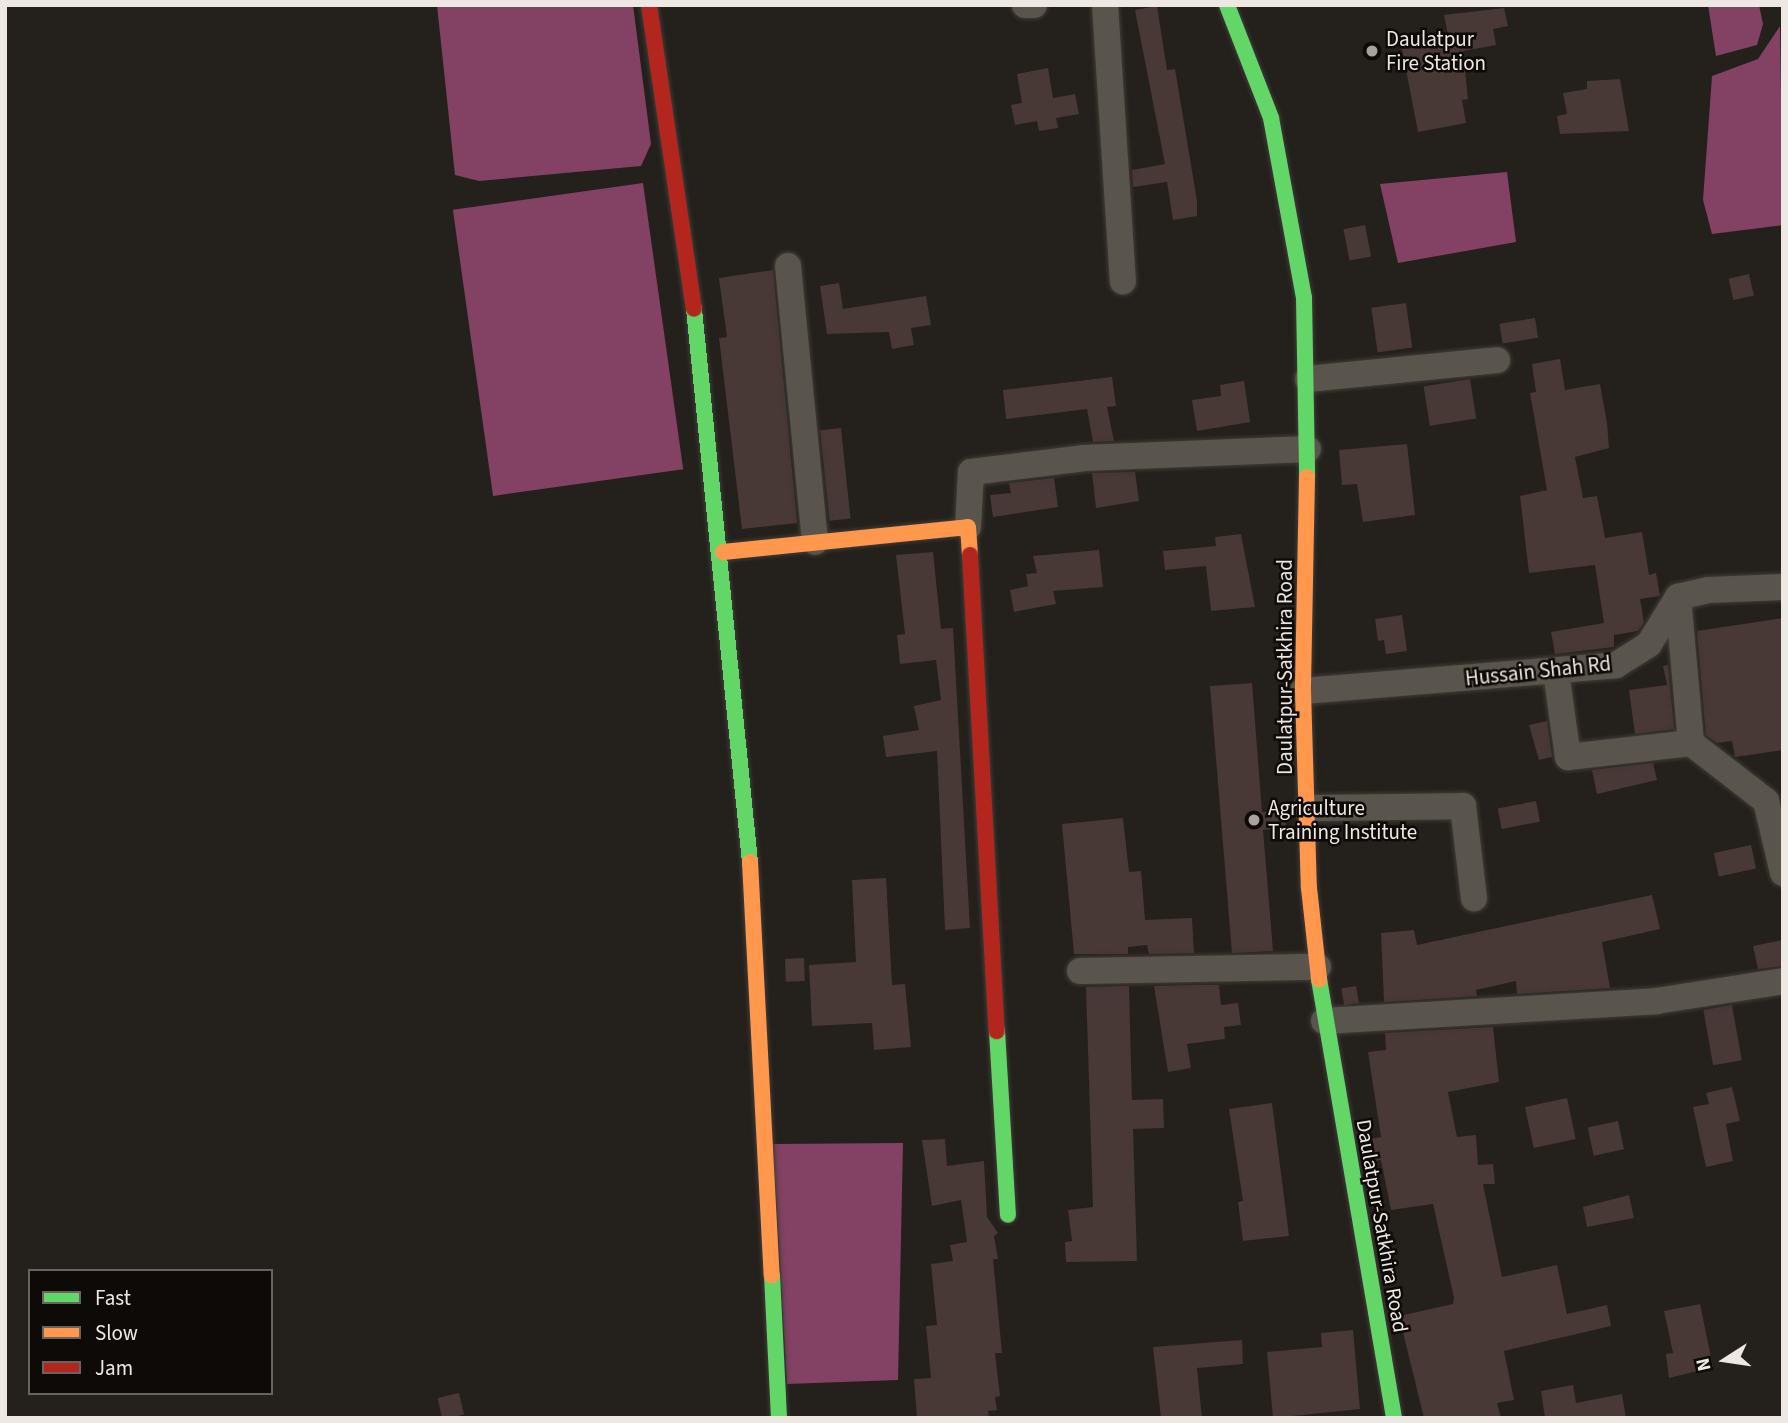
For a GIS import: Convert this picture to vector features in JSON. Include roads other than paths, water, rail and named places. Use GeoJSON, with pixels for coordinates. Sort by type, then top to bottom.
{"type":"FeatureCollection","features":[{"type":"Feature","properties":{"kind":"street"},"geometry":{"type":"LineString","coordinates":[[649,5],[705,385],[748,817],[779,1418]]}},
{"type":"Feature","properties":{"kind":"street"},"geometry":{"type":"LineString","coordinates":[[1025,5],[1034,5]]}},
{"type":"Feature","properties":{"kind":"street"},"geometry":{"type":"LineString","coordinates":[[1105,5],[1123,281]]}},
{"type":"Feature","properties":{"kind":"street","name":"Daulatpur-Satkhira Road"},"geometry":{"type":"LineString","coordinates":[[1227,5],[1271,118],[1304,298],[1308,449],[1303,691],[1309,888],[1324,1021],[1394,1418]]}},
{"type":"Feature","properties":{"kind":"street"},"geometry":{"type":"LineString","coordinates":[[788,265],[815,542]]}},
{"type":"Feature","properties":{"kind":"street"},"geometry":{"type":"LineString","coordinates":[[1308,379],[1497,360]]}},
{"type":"Feature","properties":{"kind":"street"},"geometry":{"type":"LineString","coordinates":[[1008,1214],[968,527],[971,472],[1085,458],[1308,449]]}},
{"type":"Feature","properties":{"kind":"street"},"geometry":{"type":"LineString","coordinates":[[723,552],[968,527]]}},
{"type":"Feature","properties":{"kind":"street"},"geometry":{"type":"LineString","coordinates":[[1691,744],[1678,597],[1708,590],[1783,587]]}},
{"type":"Feature","properties":{"kind":"street","name":"Hussain Shah Rd"},"geometry":{"type":"LineString","coordinates":[[1303,691],[1616,665],[1649,644],[1678,597]]}},
{"type":"Feature","properties":{"kind":"street"},"geometry":{"type":"LineString","coordinates":[[1556,672],[1568,757],[1691,744],[1766,801],[1783,873]]}},
{"type":"Feature","properties":{"kind":"street"},"geometry":{"type":"LineString","coordinates":[[1308,808],[1463,806],[1474,898]]}},
{"type":"Feature","properties":{"kind":"street"},"geometry":{"type":"LineString","coordinates":[[1080,971],[1318,967]]}},
{"type":"Feature","properties":{"kind":"street"},"geometry":{"type":"LineString","coordinates":[[1324,1021],[1656,1002],[1783,981]]}},
{"type":"Feature","properties":{"kind":"place","name":"Daulatpur Fire Station"},"geometry":{"type":"Point","coordinates":[1372,51]}},
{"type":"Feature","properties":{"kind":"place","name":"Agriculture Training Institute"},"geometry":{"type":"Point","coordinates":[1254,820]}}]}
